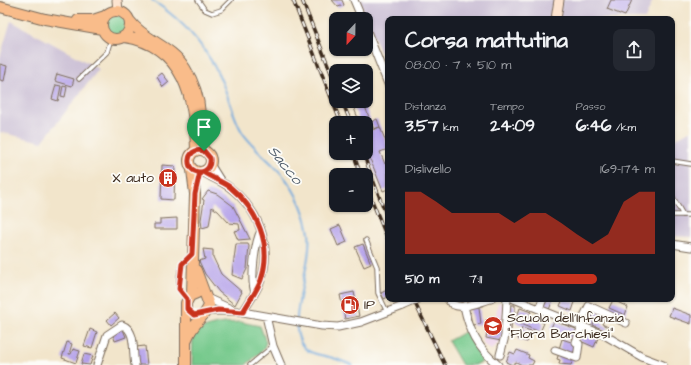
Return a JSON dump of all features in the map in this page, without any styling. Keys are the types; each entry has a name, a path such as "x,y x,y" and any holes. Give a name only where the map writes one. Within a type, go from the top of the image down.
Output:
{"main road":[{"path":"0,7 53,21 102,29 111,39 116,40 125,37 142,41 155,48 168,58 182,75 192,104 200,151 210,158 210,164 198,171"},
{"path":"18,12 82,20 105,16 113,11 118,11 125,14 139,30 173,53 187,71 199,101 201,136 200,151"},
{"path":"102,29 105,16"},
{"path":"125,37 130,30 130,20"},
{"path":"186,365 195,194 198,171 188,159 200,151"},
{"path":"187,339 193,325 205,313 209,306 198,278 192,252"},
{"path":"189,301 200,293 206,297"},
{"path":"189,301 194,315 205,313"}],"street":[{"path":"117,0 118,11"},
{"path":"354,0 359,12"},
{"path":"556,16 559,0"},
{"path":"373,46 385,76"},
{"path":"205,313 240,311 255,292 261,278 266,256 261,231 246,203 222,182 210,164"},
{"path":"198,171 222,182"},
{"path":"675,244 691,247"},
{"path":"206,297 240,311 316,325 346,326 387,313 412,302"},
{"path":"451,302 454,306 464,306 479,302"},
{"path":"500,355 505,336 507,302"},
{"path":"523,302 606,336 642,357 663,365"},
{"path":"539,309 542,302"},
{"path":"464,306 469,327 474,339 487,355 498,365"},
{"path":"555,350 577,358 579,344 576,342 580,326 589,306 626,323"},
{"path":"266,316 273,346 281,365"},
{"path":"97,365 107,335 122,326 127,327 131,334 134,365"}],"lane":[{"path":"198,0 205,10 212,13 221,10 231,0"},
{"path":"79,79 106,52 111,39"},
{"path":"675,161 691,164"},
{"path":"675,202 682,215"},
{"path":"675,215 691,215"},
{"path":"366,240 377,267 378,293 387,313"},
{"path":"250,365 273,346"}],"shaded area":[{"path":"359,0 653,0 646,16 385,16 385,64 373,34 373,12 364,12"},
{"path":"11,21 99,69 42,142 0,132 0,57"},
{"path":"691,130 691,237 675,236 675,139"},
{"name":"Scuola dell'Infanzia \"Flora Barchiesi\"","path":"498,302 504,305 501,341 491,350 484,345 482,340 484,324 495,322"}],"green space":[{"path":"116,15 123,18 126,25 123,32 116,35 109,32 106,25 109,18"},
{"path":"241,322 260,326 266,342 263,350 246,365 192,365 193,335 210,326 222,323"},
{"path":"466,331 483,361 475,365 462,365 448,341"}],"building":[{"path":"332,0 342,0 344,5 338,7"},
{"path":"611,0 632,0 625,16 607,9"},
{"path":"0,64 7,66 4,81 0,80"},
{"path":"162,73 169,82 163,87 157,77"},
{"path":"57,74 74,79 72,86 55,81"},
{"path":"56,85 61,86 58,101 52,99"},
{"path":"63,86 67,87 65,97 61,96"},
{"path":"354,108 366,108 369,116 357,116"},
{"path":"377,119 380,127 374,129 373,121"},
{"path":"380,127 385,140 385,150 380,152 385,164 385,190 383,191 370,160 373,160 373,130"},
{"name":"X auto","path":"162,165 175,166 174,200 161,199"},
{"path":"208,191 217,194 233,206 250,239 238,240 234,231 240,230 239,224 229,223 212,207 209,226 202,228 201,220 204,200 202,199"},
{"path":"177,218 177,229 154,229 154,224 160,224 160,219"},
{"path":"340,225 347,242 338,246 331,229"},
{"path":"236,244 248,244 249,246 247,269 242,279 232,275"},
{"path":"363,244 371,264 364,267 355,247"},
{"path":"203,249 213,250 213,257 221,274 242,292 235,305 219,292 205,274 199,261 205,259"},
{"path":"385,291 385,298 384,299 381,293"},
{"name":"IP","path":"354,292 359,316 345,319 340,295"},
{"path":"543,302 552,302 549,310 541,307"},
{"path":"562,302 575,302 572,311 560,306"},
{"path":"612,302 617,302 628,307 625,315 609,308"},
{"path":"507,305 515,305 515,318 512,318 511,330 506,329"},
{"path":"479,307 481,324 473,325 470,308"},
{"path":"520,308 531,312 529,317 544,323 540,332 515,322"},
{"path":"672,308 691,315 691,324 669,316"},
{"path":"595,311 606,316 602,324 608,327 606,331 593,325 594,321 591,320"},
{"path":"115,313 119,318 111,325 107,320"},
{"path":"554,321 579,330 576,340 550,330"},
{"path":"492,326 503,327 501,341 486,338 487,331 492,332"},
{"path":"122,327 126,337 115,341 112,331"},
{"path":"522,328 531,331 527,342 518,339"},
{"path":"90,329 97,332 92,348 84,346"},
{"path":"581,332 598,338 594,347 578,340"},
{"path":"562,339 577,344 573,354 559,349"},
{"path":"67,342 72,344 69,354 71,354 73,349 80,351 76,363 62,358"},
{"path":"145,346 147,365 138,365 136,347"},
{"path":"517,350 529,355 528,358 534,361 532,365 522,365 516,362 512,365 506,362 510,352 515,354"},
{"path":"559,353 573,358 571,365 559,364 560,360 557,359"},
{"path":"84,354 93,356 90,365 81,364"}],"waterway":[{"name":"Sacco","path":"152,0 175,17 204,49 224,87 242,132 253,146 287,181 293,189 305,215 309,233 309,246 308,260 297,318 297,330 300,341 306,349 318,355 333,358 352,365"}],"railway":[{"path":"293,0 338,116"},
{"path":"302,0 329,68"},
{"path":"345,108 348,116"},
{"path":"356,160 358,168"},
{"path":"366,160 385,212"},
{"path":"373,203 385,233"},
{"path":"414,302 445,365"}],"place":[{"name":"X auto","path":"168,178"},
{"name":"IP","path":"350,305"},
{"name":"Scuola dell'Infanzia \"Flora Barchiesi\"","path":"493,326"}],"route":[{"path":"204,151 196,150 190,155 188,163 192,170 203,172 222,182 242,198 253,214 265,242 266,256 261,278 258,287 243,312 218,310 206,311 203,314 194,315 187,309 187,299 179,291 178,286 180,268 184,261 192,254 195,194 200,172 203,172 209,168 211,161 209,155 204,151"}]}
